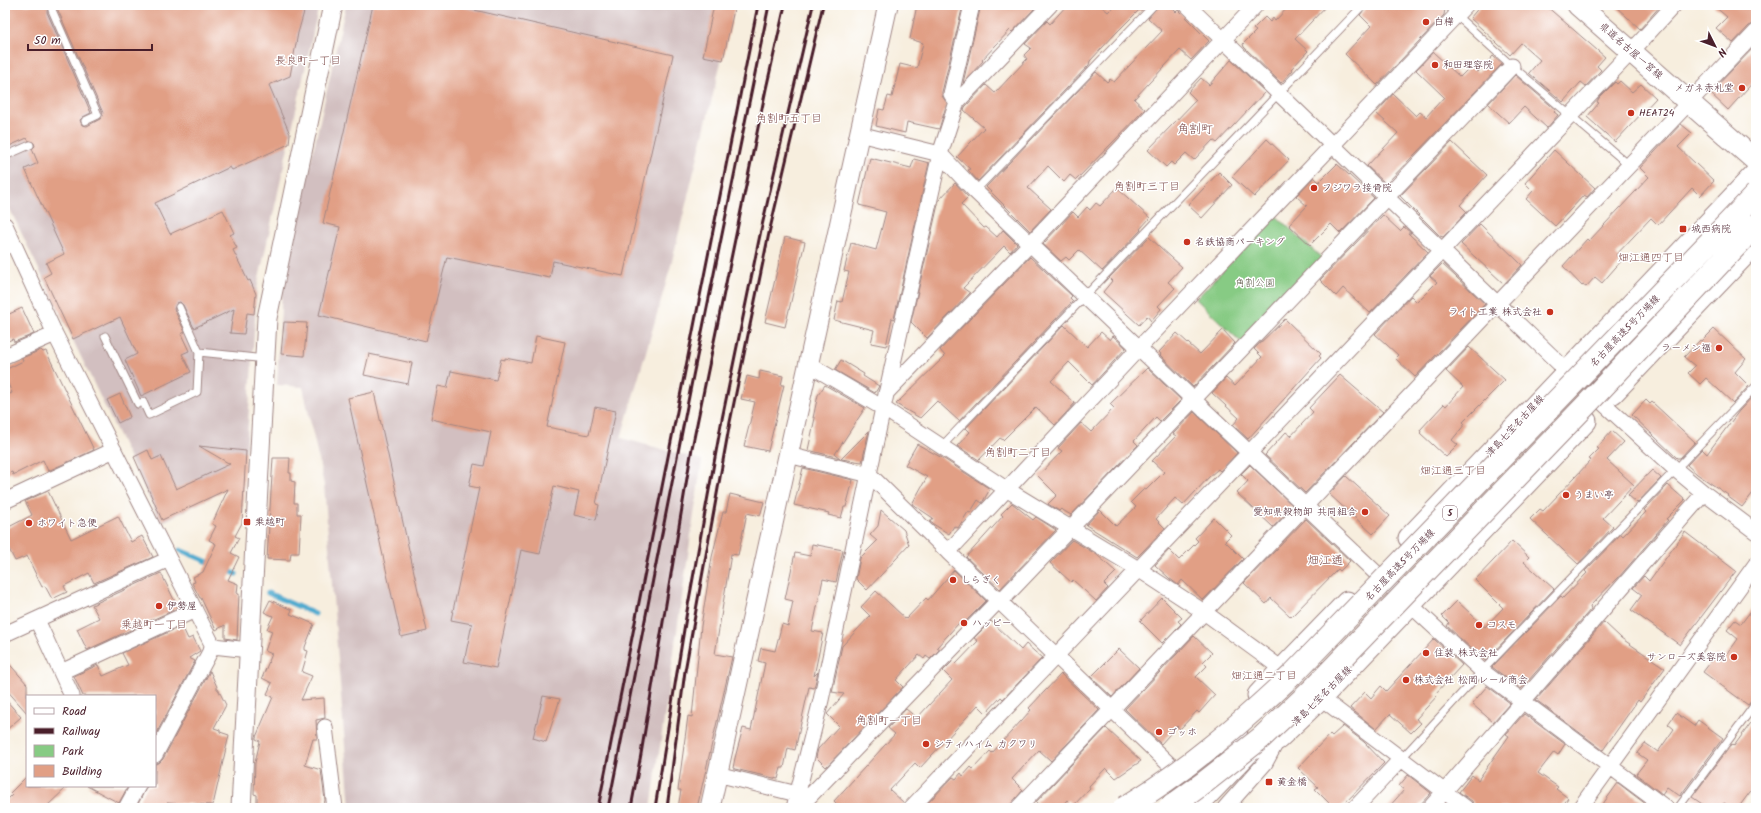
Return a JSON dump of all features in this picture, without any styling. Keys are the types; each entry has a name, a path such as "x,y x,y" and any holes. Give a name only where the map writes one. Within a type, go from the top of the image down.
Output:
{"highway":[{"name":"名古屋高速5号万場線","path":"1124,808 1191,763 1241,723 1292,676 1756,194"},
{"name":"5","path":"1169,808 1206,782 1261,738 1312,690 1756,225"}],"main road":[{"name":"県道名古屋一宮線","path":"1578,5 1756,161"},
{"name":"津島七宝名古屋線","path":"1169,808 1235,738 1241,715 1282,668 1376,573 1756,173"},
{"name":"津島七宝名古屋線","path":"1195,808 1251,750 1278,739 1321,698 1411,606 1756,243"}],"street":[{"path":"241,808 267,318 333,5"},
{"path":"710,808 888,5"},
{"path":"957,102 951,94 972,5"},
{"path":"802,803 821,700 870,475 886,393 940,154 957,102 1050,5"},
{"path":"1187,5 1567,371"},
{"path":"886,393 1031,243 1256,5"},
{"path":"911,808 1442,251 1674,5"},
{"path":"948,552 1139,348 1333,145 1457,8"},
{"path":"1018,808 1113,710 1204,612 1756,32"},
{"path":"802,803 1194,400 1512,66"},
{"path":"859,134 940,154 975,191 1139,348 1411,606 1482,671 1666,808"},
{"path":"5,225 55,334 213,646"},
{"path":"5,356 55,334"},
{"path":"808,364 883,408 1006,489 1138,569 1204,612 1282,668"},
{"path":"1603,403 1675,469 1756,532"},
{"path":"5,501 114,450"},
{"path":"788,455 870,475 999,602 1176,771"},
{"path":"1430,808 1704,493"},
{"path":"5,634 169,558"},
{"path":"1580,808 1756,564"},
{"path":"61,672 195,610"},
{"path":"37,620 72,695"},
{"path":"213,646 250,650"},
{"path":"156,753 213,646"},
{"path":"1321,698 1466,808"},
{"path":"1141,808 1222,725 1241,715"},
{"path":"326,727 335,808"},
{"path":"1225,808 1265,763 1278,739"},
{"path":"1355,808 1401,759"},
{"path":"1114,808 1176,771"},
{"path":"717,774 802,803"},
{"path":"126,808 137,787"}],"lane":[{"path":"975,191 1154,5"},
{"path":"942,446 1363,5"},
{"path":"1457,8 1512,66 1629,166"},
{"path":"52,10 98,115 85,121"},
{"path":"5,156 30,145"},
{"path":"105,336 138,404 143,402 149,415 197,392 199,352 179,307"},
{"path":"199,352 265,359"},
{"path":"1401,759 1482,671 1756,386"},
{"path":"1678,808 1756,703"}],"shaded area":[{"path":"5,5 319,5 257,288 245,469 235,468 220,493 161,523 5,199"},
{"path":"346,5 735,5 670,269 621,438 702,460 651,808 350,808 324,485 303,387 277,385 282,290"}],"green space":[{"name":"角割公園","path":"1275,215 1323,259 1243,344 1196,299"}],"building":[{"path":"5,5 50,5 306,5 298,33 290,76 269,85 290,134 289,144 232,170 230,167 155,203 170,234 223,210 234,233 230,235 237,248 233,250 256,294 254,314 247,313 244,334 230,333 234,309 194,328 183,305 180,302 177,303 174,309 185,332 181,334 189,351 182,354 191,372 141,396 125,360 137,354 120,317 73,339 44,277 51,273 46,263 64,254 25,169 38,163 32,149 35,146 34,143 27,138 5,148","holes":["50,5 55,6 103,113 100,119 87,126 82,125 80,120 91,113 47,12"]},
{"path":"373,5 452,5 673,55 623,276 553,261 550,278 447,257 426,341 319,315 340,227 323,223"},
{"path":"714,5 735,5 723,60 703,56"},
{"path":"917,5 963,5 942,92 942,96 947,103 939,129 907,122 905,133 876,126 879,109 884,110 888,96 892,97 900,64 917,68 923,43 910,39"},
{"path":"981,5 1029,5 1034,9 1012,32 1010,30 963,83"},
{"path":"1067,5 1100,5 1108,12 1115,5 1147,5 1141,11 1139,10 1115,34 1090,61 1089,65 978,181 968,170 970,169 957,157 984,128 964,110 965,107 986,85 995,93 1027,59 1024,55 1031,48 1025,44 1047,21 1050,24"},
{"path":"1159,5 1169,5 1176,12 1178,10 1209,41 1191,60 1180,50 1134,99 1145,109 1076,180 1070,175 1064,182 1048,166 1028,188 1051,209 1030,231 986,187 1096,72 1107,82 1110,79 1114,82 1162,31 1148,18"},
{"path":"1290,5 1327,5 1295,39 1308,51 1291,69 1293,70 1281,83 1244,47 1243,44 1256,31 1253,29 1265,17 1270,22 1273,18 1275,21"},
{"path":"1368,5 1440,5 1445,9 1444,15 1377,85 1345,54 1371,26 1360,15"},
{"path":"1481,5 1545,5 1605,57 1597,66 1601,70 1586,86 1581,82 1563,102 1529,73 1540,60 1521,43 1510,55 1470,18"},
{"path":"1614,5 1661,5 1640,29"},
{"path":"1713,5 1756,5 1756,23 1749,26 1733,43 1716,28 1727,17"},
{"path":"1756,45 1756,79 1728,110 1710,93"},
{"path":"1433,52 1460,77 1471,66 1478,72 1493,56 1502,64 1386,184 1367,166 1398,133 1376,113 1393,94 1416,116 1420,112 1426,117 1444,97 1416,70"},
{"path":"1231,60 1265,92 1217,143 1213,140 1194,160 1186,153 1174,165 1171,162 1166,167 1148,150 1196,100 1188,92 1201,78 1209,85"},
{"path":"1515,75 1556,110 1554,112 1558,115 1547,128 1524,107 1509,123 1488,104"},
{"path":"1620,81 1632,92 1641,84 1656,98 1615,142 1587,117 1599,103 1597,102 1599,98 1615,82 1617,84"},
{"path":"1681,124 1692,133 1678,147 1714,181 1700,196 1692,188 1658,225 1651,218 1616,255 1622,260 1602,283 1595,277 1586,287 1583,285 1582,286 1563,266 1587,239 1589,241 1649,177 1640,168"},
{"path":"1267,139 1289,160 1254,197 1232,177"},
{"path":"1452,142 1487,175 1460,205 1467,212 1443,237 1440,236 1400,196"},
{"path":"1554,150 1595,188 1587,197 1584,195 1555,226 1526,199 1533,191 1525,183"},
{"path":"870,158 911,168 914,159 929,163 894,319 892,318 886,346 871,343 874,330 834,320 838,301 842,302 849,272 844,271 851,243 876,250 886,212 859,205"},
{"path":"1337,164 1374,198 1340,233 1331,224 1310,245 1289,225 1307,206 1296,196 1314,177 1319,182"},
{"path":"1219,172 1232,185 1202,218 1188,205"},
{"path":"955,183 968,197 961,204 984,228 986,227 997,237 1003,230 1017,244 1010,252 1004,246 963,288 970,293 927,338 911,322 939,200"},
{"path":"1117,188 1150,218 1140,229 1141,230 1102,271 1079,250 1069,260 1066,257 1061,261 1043,244 1073,212 1078,217 1087,207 1090,210 1096,203 1100,206"},
{"path":"1383,215 1400,231 1404,227 1411,233 1408,233 1428,252 1370,313 1343,288 1336,296 1320,280"},
{"path":"1480,224 1522,265 1504,284 1461,244"},
{"path":"785,237 805,242 785,327 765,322"},
{"path":"1149,237 1182,267 1168,282 1175,288 1158,306 1161,309 1151,321 1147,316 1139,325 1103,292 1112,281 1109,278"},
{"path":"1030,257 1072,296 1070,298 1073,301 959,421 937,401 920,418 896,404 945,356 940,350"},
{"path":"1442,264 1485,304 1415,377 1395,358 1398,355 1375,334 1411,296 1417,302 1437,282 1430,276"},
{"path":"22,308 34,334 14,342 13,339 5,342 5,316"},
{"path":"1285,319 1321,354 1319,356 1321,358 1248,439 1233,425 1239,418 1212,393 1226,378 1235,386 1262,357 1254,349"},
{"path":"284,322 307,323 304,356 281,354"},
{"path":"1064,325 1087,347 1101,332 1110,340 1113,336 1126,348 1092,385 1069,362 1051,381 1075,403 1055,425 1036,407 1003,440 1000,438 979,460 957,446 970,432 966,428"},
{"path":"1714,329 1746,359 1735,372 1749,386 1733,403 1706,378 1700,384 1688,373 1695,366 1684,357 1700,340 1702,341"},
{"path":"1223,330 1235,343 1193,387 1160,355 1161,354 1159,352 1177,333 1200,354"},
{"path":"536,336 565,342 547,427 589,435 595,407 616,411 596,504 599,505 596,520 574,515 579,492 554,486 540,554 521,550 496,668 464,662 472,624 451,620 479,488 469,486 474,464 484,466 491,432 431,419 438,386 447,388 451,371 496,380 501,359 505,360 505,358 531,363"},
{"path":"1469,347 1505,380 1463,422 1465,424 1452,440 1458,445 1446,457 1420,433 1420,430 1444,404 1446,406 1463,387 1446,371"},
{"path":"41,350 43,352 46,351 94,450 48,471 43,460 13,475 12,472 5,475 5,396 12,393 5,377 5,370 23,361 22,358"},
{"path":"369,354 412,363 408,384 364,375"},
{"path":"841,360 864,374 863,376 879,386 875,393 835,370"},
{"path":"1147,368 1181,400 1160,421 1156,417 1134,441 1138,445 1071,515 1061,509 1059,511 1048,504 1057,495 1038,476 1062,451 1058,448 1081,423 1091,432 1114,408 1110,404"},
{"path":"760,371 783,376 781,385 784,385 768,451 744,446 755,402 741,399 747,376 759,379"},
{"path":"1340,375 1383,412 1305,493 1265,455 1286,432 1291,436 1313,412 1309,408"},
{"path":"825,385 865,408 835,454 840,458 808,450 818,395"},
{"path":"374,392 427,631 401,637 348,398"},
{"path":"1756,393 1756,489 1742,507 1687,465 1702,449 1707,454 1739,411"},
{"path":"120,394 130,417 118,423 107,400"},
{"path":"1646,400 1650,404 1652,402 1695,442 1680,458 1677,458 1632,415"},
{"path":"1194,412 1237,453 1220,471 1218,469 1209,477 1183,505 1175,498 1156,519 1165,528 1137,557 1086,525 1100,510 1116,526 1136,507 1131,502 1144,489 1146,490 1164,472 1152,461 1176,436 1173,434"},
{"path":"869,431 862,462 841,459"},
{"path":"1612,431 1624,442 1607,460 1634,485 1603,518 1613,527 1578,564 1530,519 1540,509 1543,511 1591,460 1589,459 1599,449 1597,448"},
{"path":"917,444 944,459 990,489 982,503 978,500 958,528 954,526 949,534 930,522 933,518 912,504 927,477 905,465"},
{"path":"199,446 246,451 242,523 235,536 239,538 231,553 239,557 228,580 238,584 237,640 225,638 225,625 216,630 192,583 195,582 193,577 203,572 216,544 209,540 216,526 212,524 228,489 162,520 134,457 148,450 152,460 161,456 176,489 230,464"},
{"path":"273,458 290,458 289,473 291,473 291,481 295,482 294,503 297,503 297,514 301,514 299,553 291,553 290,560 267,559"},
{"path":"1250,465 1293,506 1273,527 1237,493 1248,481 1241,474"},
{"path":"803,468 853,480 846,507 844,507 841,518 828,515 829,513 794,505"},
{"path":"1652,470 1661,478 1637,503 1628,495"},
{"path":"1346,476 1390,516 1373,534 1329,494"},
{"path":"1668,485 1685,500 1666,519 1668,520 1619,577 1590,606 1591,609 1521,689 1492,667 1561,596 1563,598 1587,573 1585,571 1621,534 1623,536 1646,512 1644,510"},
{"path":"48,491 71,539 118,516 131,542 142,536 153,557 94,583 89,573 64,586 67,592 52,599 45,586 42,587 27,556 15,561 5,541 5,529 32,515 25,501"},
{"path":"730,494 764,502 760,516 747,513 738,555 731,554 715,654 732,657 697,808 678,808 681,790 678,790 688,716 692,717 701,626 712,557 723,512 726,512"},
{"path":"1012,503 1033,520 1036,517 1056,530 1000,589 966,557 1003,516 1001,514"},
{"path":"881,510 904,530 909,545 867,590 856,579 860,558 877,541 870,535 878,526"},
{"path":"1214,518 1231,535 1225,541 1243,559 1203,600 1182,580 1178,585 1155,565 1169,550 1179,560 1198,541 1195,538"},
{"path":"1306,519 1350,561 1340,571 1338,569 1291,617 1271,598 1266,604 1244,583"},
{"path":"1685,532 1736,571 1680,645 1631,610 1642,595 1633,588 1644,576 1649,581"},
{"path":"1072,540 1096,554 1116,572 1104,584 1108,588 1096,601 1073,580 1071,582 1050,563"},
{"path":"1512,541 1529,557 1524,562 1554,589 1485,661 1447,626 1449,623 1442,616 1457,601 1485,627 1503,608 1475,580"},
{"path":"812,544 843,550 836,582 823,579 812,631 823,633 814,676 818,672 814,688 809,687 795,750 788,748 784,768 781,768 778,779 735,769 733,768 743,728 751,730 765,663 758,661 761,648 775,651 782,624 788,626 793,601 785,599 795,553 810,556"},
{"path":"954,570 986,601 961,626 959,623 937,647 940,649 930,659 926,656 924,659 919,655 896,680 903,687 826,767 816,757 818,749 839,726 827,714 844,694 832,692 842,646 870,616 861,607 876,591 906,619 926,598 928,600"},
{"path":"161,573 178,608 87,650 77,629 99,618 92,605"},
{"path":"1162,598 1182,618 1178,621 1181,624 1162,643 1140,621"},
{"path":"270,600 292,610 290,614 314,624 305,647 305,650 308,651 302,672 312,676 301,700 324,698 325,718 316,720 317,739 313,739 305,765 321,770 325,800 323,808 257,808 257,795 254,794 255,763 260,741 256,739 256,737 273,697 267,694 272,683 262,678 272,654 265,651 272,631 267,629 273,616 264,612"},
{"path":"1756,604 1756,698 1748,705 1703,672 1716,655 1723,660 1738,639 1727,630 1735,620 1741,624"},
{"path":"991,621 1021,650 1026,644 1042,658 1003,699 1001,697 986,713 978,705 920,768 915,763 890,790 904,803 902,808 841,808 834,801 895,734 888,728 906,709 917,718 952,680 943,671 953,661 956,664 978,641 974,638"},
{"path":"1604,622 1621,638 1665,668 1640,702 1638,700 1603,750 1536,700"},
{"path":"182,626 188,639 193,637 200,651 189,658 195,661 156,734 156,695 83,695 74,676 98,665 103,676 128,665 122,653"},
{"path":"1194,636 1212,653 1203,662 1207,666 1196,677 1215,695 1199,713 1197,711 1180,729 1177,726 1161,744 1125,709"},
{"path":"1434,639 1462,665 1435,694 1437,696 1416,719 1421,723 1411,733 1390,714 1376,729 1350,708 1365,692 1371,698 1381,686 1386,691"},
{"path":"1119,649 1139,668 1112,697 1091,677"},
{"path":"5,659 27,684 26,712 5,688"},
{"path":"210,671 217,689 226,705 214,728 229,735 213,805 167,803 177,808 136,808 146,787 156,787 156,764 163,759"},
{"path":"1061,674 1099,710 1051,761 1039,750 1012,779 1023,790 1008,808 923,808 953,777 956,779 961,773 963,776 971,767 973,769 990,751 992,753 1031,710 1029,708"},
{"path":"1487,686 1510,703 1493,722 1472,704"},
{"path":"543,696 560,699 546,742 533,738"},
{"path":"5,699 21,717 5,731"},
{"path":"1676,713 1694,726 1698,720 1723,738 1680,796 1667,787 1662,794 1636,774 1647,760 1637,753 1645,743 1658,752 1674,729 1668,724"},
{"path":"1524,714 1565,744 1558,755 1554,752 1538,773 1558,787 1556,789 1568,798 1561,808 1475,808 1472,801 1459,792 1472,775 1478,780 1509,736 1506,734"},
{"path":"1756,716 1756,784 1738,808 1732,808 1724,803 1720,808 1708,808 1692,797 1732,744 1734,746"},
{"path":"1343,726 1364,742 1384,763 1340,808 1334,808 1315,789 1318,787 1298,768 1330,734 1332,736"},
{"path":"1106,728 1141,761 1116,778 1106,768 1073,806 1067,800 1060,808 1042,808 1036,802"},
{"path":"1408,775 1431,793 1417,808 1388,808 1404,790 1399,786"},
{"path":"26,777 26,787 67,787 45,808 5,808 5,802 12,795 10,793"},
{"path":"1618,783 1651,808 1600,808"},
{"path":"89,787 127,787 119,803"}],"waterway":[{"path":"180,550 213,564"},
{"path":"226,570 236,574"},
{"path":"268,593 315,614"}],"railway":[{"path":"598,808 758,5"},
{"path":"608,808 693,376 769,5"},
{"path":"631,808 692,448 766,89 785,5"},
{"path":"655,808 687,611 722,419 761,230 813,5"},
{"path":"667,808 685,671 730,422 769,233 823,5"}],"place":[{"name":"白樺","path":"1426,22"},
{"name":"和田理容院","path":"1435,65"},
{"name":"メガネ赤札堂","path":"1742,88"},
{"name":"HEAT24","path":"1631,113"},
{"name":"フジワラ接骨院","path":"1314,188"},
{"name":"城西病院","path":"1683,229"},
{"name":"名鉄協商パーキング","path":"1187,242"},
{"name":"ライト工業 株式会社","path":"1550,312"},
{"name":"ラーメン福","path":"1719,348"},
{"name":"うまい亭","path":"1566,495"},
{"name":"愛知県穀物卸 共同組合","path":"1365,512"},
{"name":"乗越町","path":"247,522"},
{"name":"ホワイト急便","path":"29,523"},
{"name":"しらぎく","path":"953,580"},
{"name":"伊勢屋","path":"159,606"},
{"name":"ハッピー","path":"964,623"},
{"name":"コスモ","path":"1479,625"},
{"name":"住装 株式会社","path":"1426,653"},
{"name":"サンローズ美容院","path":"1734,657"},
{"name":"株式会社 松岡レール商会","path":"1406,680"},
{"name":"ゴッホ","path":"1159,732"},
{"name":"シティハイム カクワリ","path":"926,744"},
{"name":"黄金橋","path":"1269,782"}],"district":[{"name":"長良町一丁目","path":"308,61"},
{"name":"角割町五丁目","path":"789,119"},
{"name":"角割町","path":"1195,129"},
{"name":"角割町三丁目","path":"1147,187"},
{"name":"畑江通四丁目","path":"1651,258"},
{"name":"角割町二丁目","path":"1018,453"},
{"name":"畑江通三丁目","path":"1453,471"},
{"name":"畑江通","path":"1325,560"},
{"name":"乗越町一丁目","path":"154,625"},
{"name":"畑江通二丁目","path":"1264,676"},
{"name":"角割町一丁目","path":"889,721"}]}
